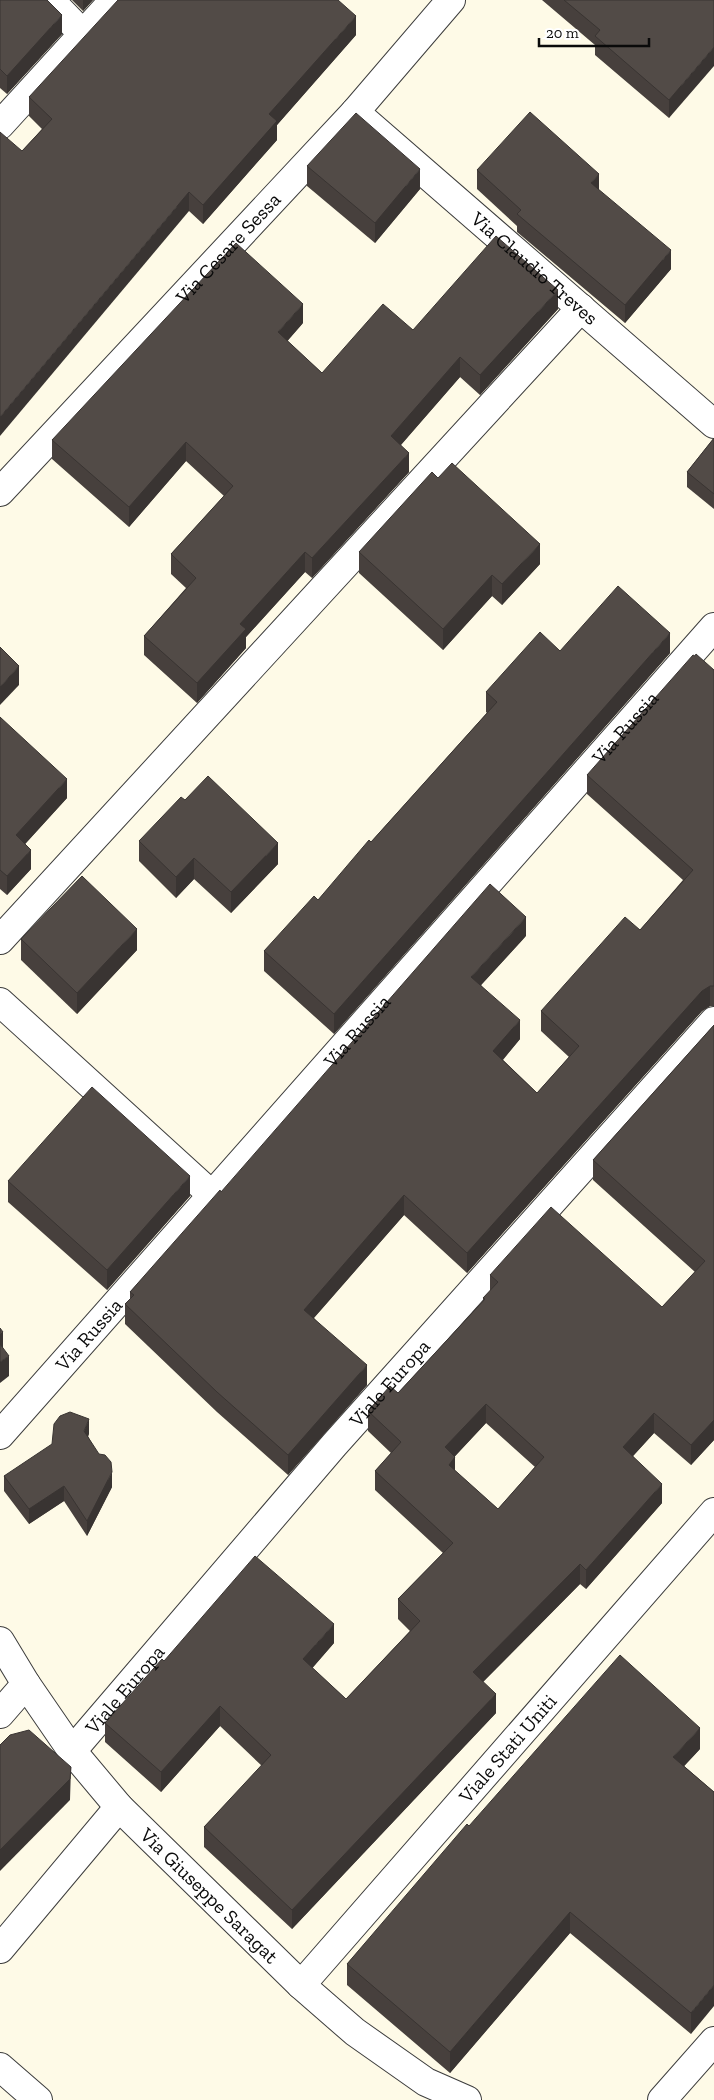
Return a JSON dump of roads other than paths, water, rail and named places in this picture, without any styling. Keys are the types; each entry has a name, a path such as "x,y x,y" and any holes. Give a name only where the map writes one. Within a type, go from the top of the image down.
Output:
{"street":[{"path":"50,0 83,34"},
{"path":"0,125 114,0"},
{"name":"Via Cesare Sessa","path":"0,492 355,112 450,0"},
{"name":"Via Claudio Treves","path":"355,112 714,424"},
{"path":"0,940 581,308"},
{"name":"Via Russia","path":"0,1435 714,627"},
{"path":"0,1002 212,1195"},
{"name":"Viale Europa","path":"72,1751 334,1444 714,1021"},
{"name":"Viale Stati Uniti","path":"301,1985 714,1512"},
{"name":"Via Giuseppe Saragat","path":"0,1641 26,1684 72,1751 119,1807 301,1985 355,2032 426,2082 467,2100"},
{"path":"0,1714 26,1684"},
{"path":"0,1949 119,1807"},
{"path":"662,2100 714,2041"},
{"path":"0,2067 38,2100"}]}
